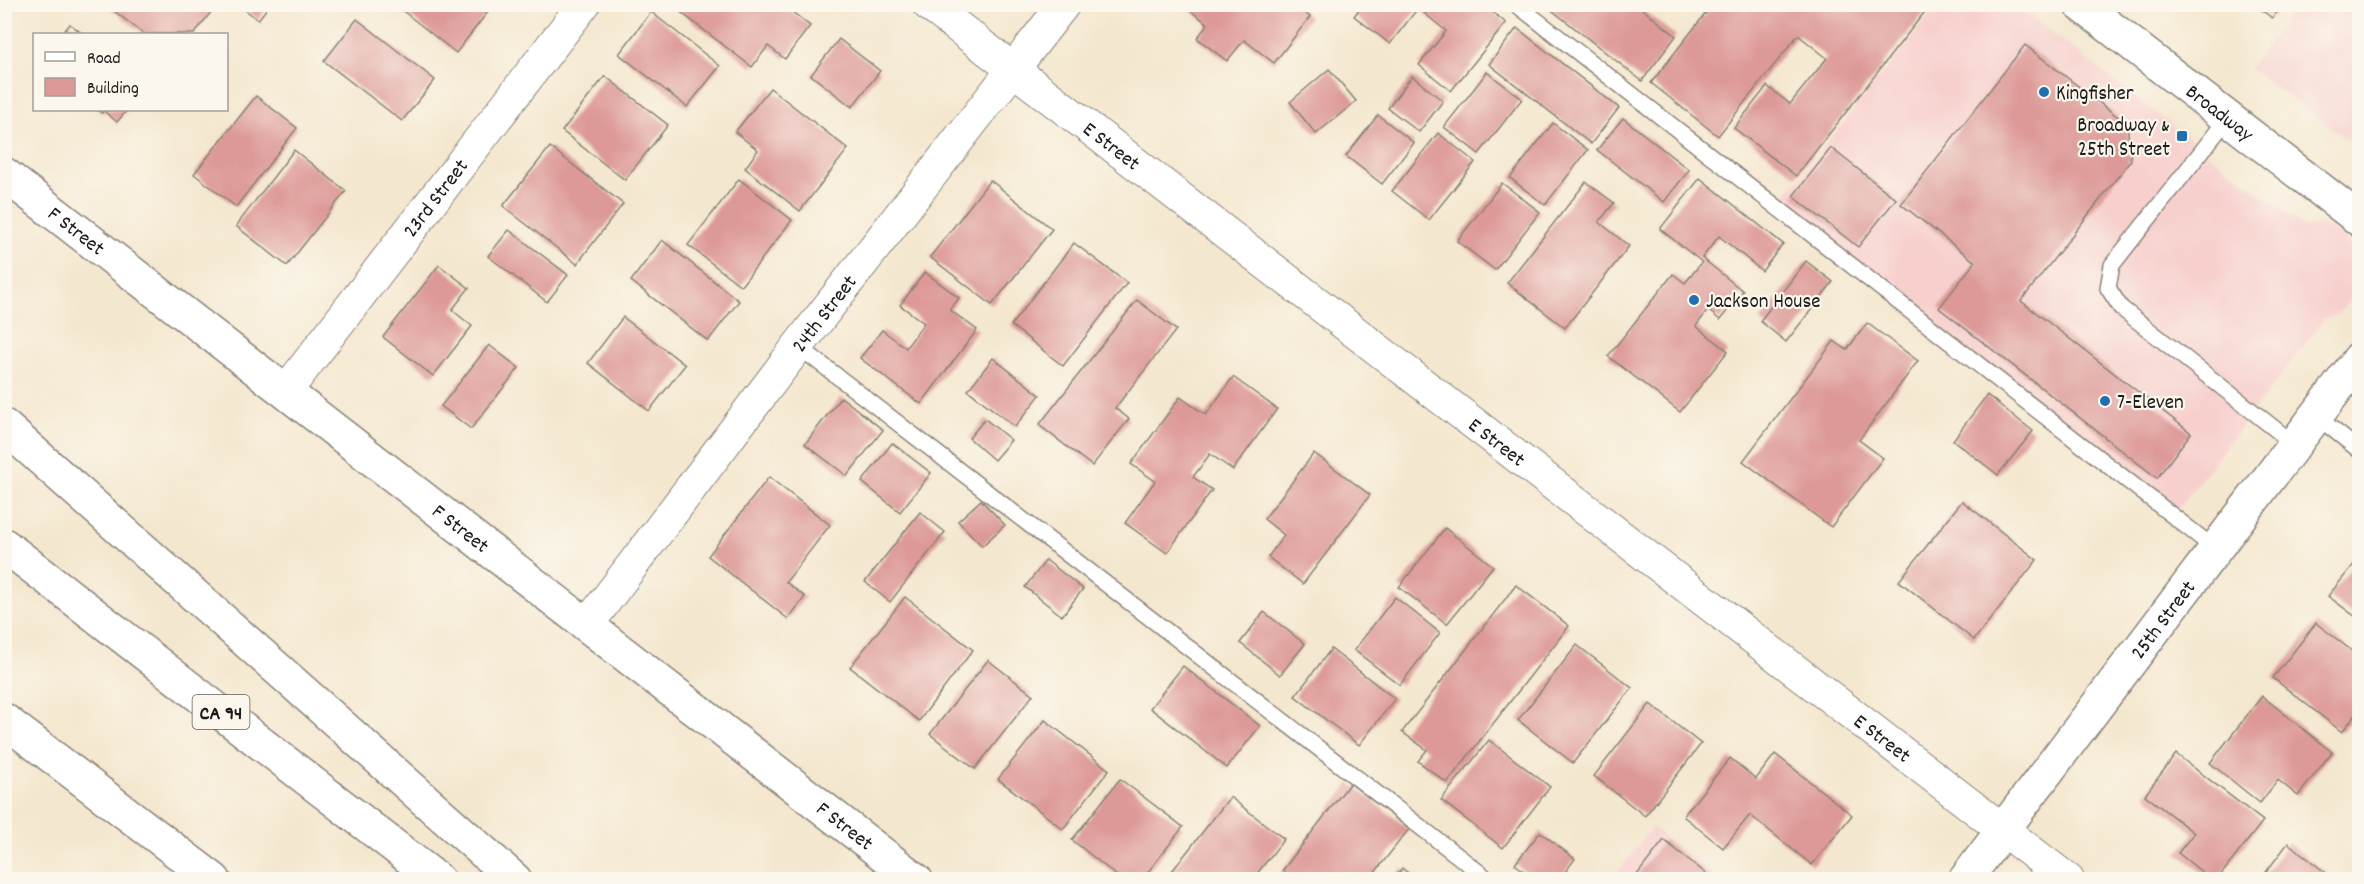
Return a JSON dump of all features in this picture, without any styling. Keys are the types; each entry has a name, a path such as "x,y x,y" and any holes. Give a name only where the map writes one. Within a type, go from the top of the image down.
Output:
{"main road":[{"name":"Broadway","path":"2080,4 2360,220"},
{"name":"F Street","path":"4,174 916,879"},
{"name":"25th Street","path":"1965,879 2360,357"},
{"path":"4,426 515,879"},
{"name":"CA 94","path":"4,545 438,879"},
{"path":"4,720 214,879"}],"street":[{"name":"23rd Street","path":"286,391 584,4"},
{"name":"E Street","path":"928,4 2068,879"},
{"name":"24th Street","path":"588,624 798,346 1064,4"}],"lane":[{"path":"1516,4 2214,548"},
{"path":"2228,118 2112,265 2108,288 2121,308 2293,443"},
{"path":"798,346 1489,879"},
{"path":"2315,415 2360,451"}],"shaded area":[{"path":"1938,5 2016,5 2304,227 2323,225 2342,236 2353,249 2359,270 2350,301 2336,316 2325,318 2175,512 1779,203"},
{"path":"2298,5 2359,5 2359,148 2249,68"},
{"path":"1652,827 1719,879 1612,880"}],"building":[{"path":"105,4 211,4 215,7 195,33 143,33"},
{"path":"238,4 270,4 258,20"},
{"path":"409,4 494,4 456,53 403,11"},
{"path":"670,4 782,4 810,26 785,59 768,46 752,67"},
{"path":"1190,4 1293,4 1310,17 1274,63 1244,40 1227,61 1197,38 1208,24 1187,8"},
{"path":"1363,4 1483,4 1506,23 1451,91 1419,65 1446,31 1418,8 1390,44 1354,16"},
{"path":"1544,4 1636,4 1676,36 1642,81"},
{"path":"1713,4 1931,4 1796,176 1734,128 1767,86 1790,104 1827,58 1798,35 1718,136 1651,83"},
{"path":"2254,4 2283,4 2272,18"},
{"path":"651,12 720,66 687,107 619,54"},
{"path":"357,19 435,80 402,121 324,61"},
{"path":"70,24 82,33 63,33"},
{"path":"1517,28 1619,108 1591,144 1489,64"},
{"path":"839,39 880,71 852,107 811,75"},
{"path":"2025,45 2127,124 2131,160 2021,301 2191,433 2157,478 1939,308 1975,262 1901,204"},
{"path":"1329,69 1356,101 1316,134 1290,102"},
{"path":"1487,72 1522,99 1479,154 1444,127"},
{"path":"605,76 668,125 625,180 562,131"},
{"path":"1412,76 1443,101 1419,132 1388,108"},
{"path":"770,88 848,149 800,211 745,168 758,150 735,132"},
{"path":"256,96 297,128 236,207 194,174"},
{"path":"104,111 126,111 117,122"},
{"path":"1378,115 1414,143 1382,184 1346,156"},
{"path":"1623,118 1689,170 1664,202 1597,150"},
{"path":"1553,123 1588,150 1545,205 1510,178"},
{"path":"1438,133 1475,162 1429,220 1392,191"},
{"path":"550,147 623,204 577,264 503,206"},
{"path":"1831,148 1896,199 1858,247 1793,196"},
{"path":"294,150 346,191 287,266 236,226"},
{"name":"Jackson House","path":"1700,178 1783,244 1762,271 1719,236 1702,258 1743,291 1720,320 1708,310 1696,326 1728,351 1680,412 1608,356 1673,274 1685,283 1702,262 1660,229"},
{"path":"739,179 792,220 741,286 688,245"},
{"path":"990,180 1052,229 992,305 930,257"},
{"path":"1586,182 1614,203 1599,222 1629,246 1565,328 1507,283"},
{"path":"1502,183 1540,212 1495,270 1457,241"},
{"path":"509,230 568,275 547,302 488,256"},
{"path":"662,240 739,301 708,341 631,281"},
{"path":"1074,243 1127,283 1063,366 1011,325"},
{"path":"1806,261 1833,282 1786,342 1760,321"},
{"path":"439,265 469,288 452,310 472,326 433,376 383,337"},
{"path":"925,272 959,298 950,310 977,330 921,404 860,358 882,330 906,348 924,323 900,305"},
{"path":"1137,300 1176,330 1115,408 1129,419 1092,466 1039,425"},
{"path":"623,317 685,365 649,411 588,363"},
{"path":"1867,323 1918,361 1859,440 1883,458 1831,527 1743,461 1834,341 1847,350"},
{"path":"489,345 519,368 471,429 441,406"},
{"path":"993,358 1040,395 1015,427 968,390"},
{"path":"1233,377 1277,409 1233,470 1210,454 1193,477 1212,490 1167,553 1125,523 1155,481 1131,464 1180,397 1206,415"},
{"path":"1987,395 2033,431 1998,475 1953,440"},
{"path":"841,397 883,430 847,476 805,444"},
{"path":"985,419 1011,440 994,460 969,438"},
{"path":"892,443 931,473 900,512 862,482"},
{"path":"1314,453 1370,495 1303,584 1268,557 1284,535 1264,519"},
{"path":"769,477 830,525 786,582 805,597 788,619 708,556"},
{"path":"981,500 1005,525 982,546 958,521"},
{"path":"1962,501 2037,560 1974,640 1899,581"},
{"path":"920,512 945,532 890,602 865,582"},
{"path":"1445,528 1493,566 1447,624 1399,587"},
{"path":"2360,557 2360,620 2328,596"},
{"path":"1046,560 1083,589 1062,616 1025,587"},
{"path":"1516,585 1569,626 1447,783 1418,761 1427,750 1402,732"},
{"path":"905,597 973,650 919,721 850,667"},
{"path":"1395,597 1440,633 1400,685 1354,650"},
{"path":"1264,612 1305,644 1280,675 1240,643"},
{"path":"2316,623 2360,657 2360,709 2342,732 2273,678"},
{"path":"1577,645 1632,688 1573,763 1518,720"},
{"path":"1331,649 1395,699 1359,745 1295,696"},
{"path":"988,660 1033,695 975,769 930,734"},
{"path":"1183,666 1260,726 1227,768 1150,708"},
{"path":"2262,696 2332,752 2298,796 2278,780 2260,803 2210,763"},
{"path":"1650,704 1701,744 1645,816 1594,776"},
{"path":"1045,720 1109,770 1063,829 998,779"},
{"path":"1489,740 1550,787 1503,848 1441,800"},
{"path":"1775,754 1852,815 1812,865 1750,815 1723,848 1683,816 1730,758 1756,779"},
{"path":"2176,754 2263,821 2217,880 2212,880 2178,853 2194,833 2145,795"},
{"path":"1120,779 1183,827 1142,880 1122,880 1072,840"},
{"path":"1350,783 1409,829 1369,880 1292,880 1282,871"},
{"path":"1230,797 1284,839 1252,880 1165,880"},
{"path":"1540,832 1575,859 1559,880 1535,880 1515,864"},
{"path":"1664,840 1714,880 1633,880"},
{"path":"2288,843 2335,880 2260,880"},
{"path":"1402,868 1417,880 1393,880"}],"place":[{"name":"Kingfisher","path":"2044,92"},
{"name":"Broadway & 25th Street","path":"2182,136"},
{"name":"Jackson House","path":"1694,300"},
{"name":"7-Eleven","path":"2105,401"}]}
